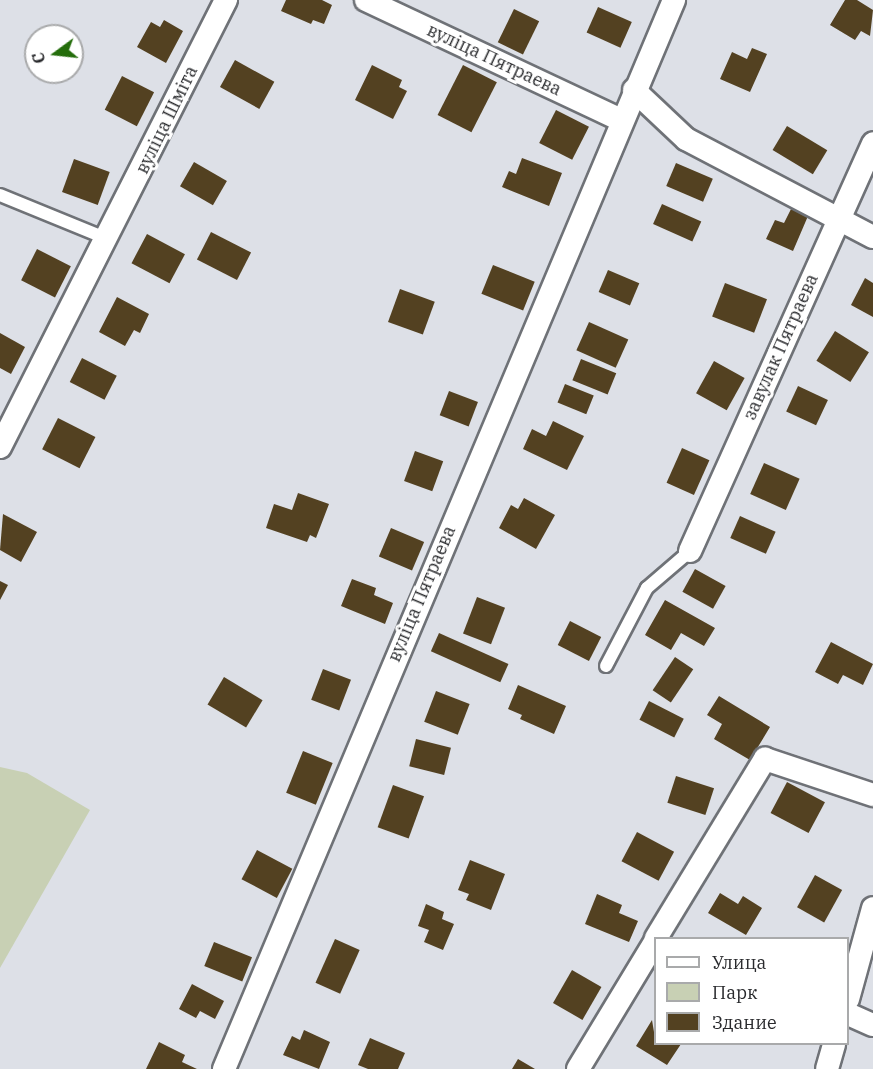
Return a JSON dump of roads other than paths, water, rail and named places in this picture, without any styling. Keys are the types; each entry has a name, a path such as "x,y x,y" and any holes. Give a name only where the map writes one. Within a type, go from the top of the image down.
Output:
{"street":[{"name":"вуліца Шміта","path":"0,447 108,239 226,0"},
{"name":"вуліца Пятраева","path":"366,0 621,120"},
{"name":"вуліца Пятраева","path":"224,1069 621,120 674,0"},
{"path":"634,90 686,139 873,237"},
{"name":"завулак Пятраева","path":"690,551 873,143"},
{"path":"657,937 765,759 873,795"},
{"path":"849,995 873,908"},
{"path":"578,1069 654,942"},
{"path":"849,1014 873,1024"},
{"path":"827,1069 834,1045"}],"lane":[{"path":"0,195 108,239"},
{"path":"606,666 647,588 690,551"}]}
